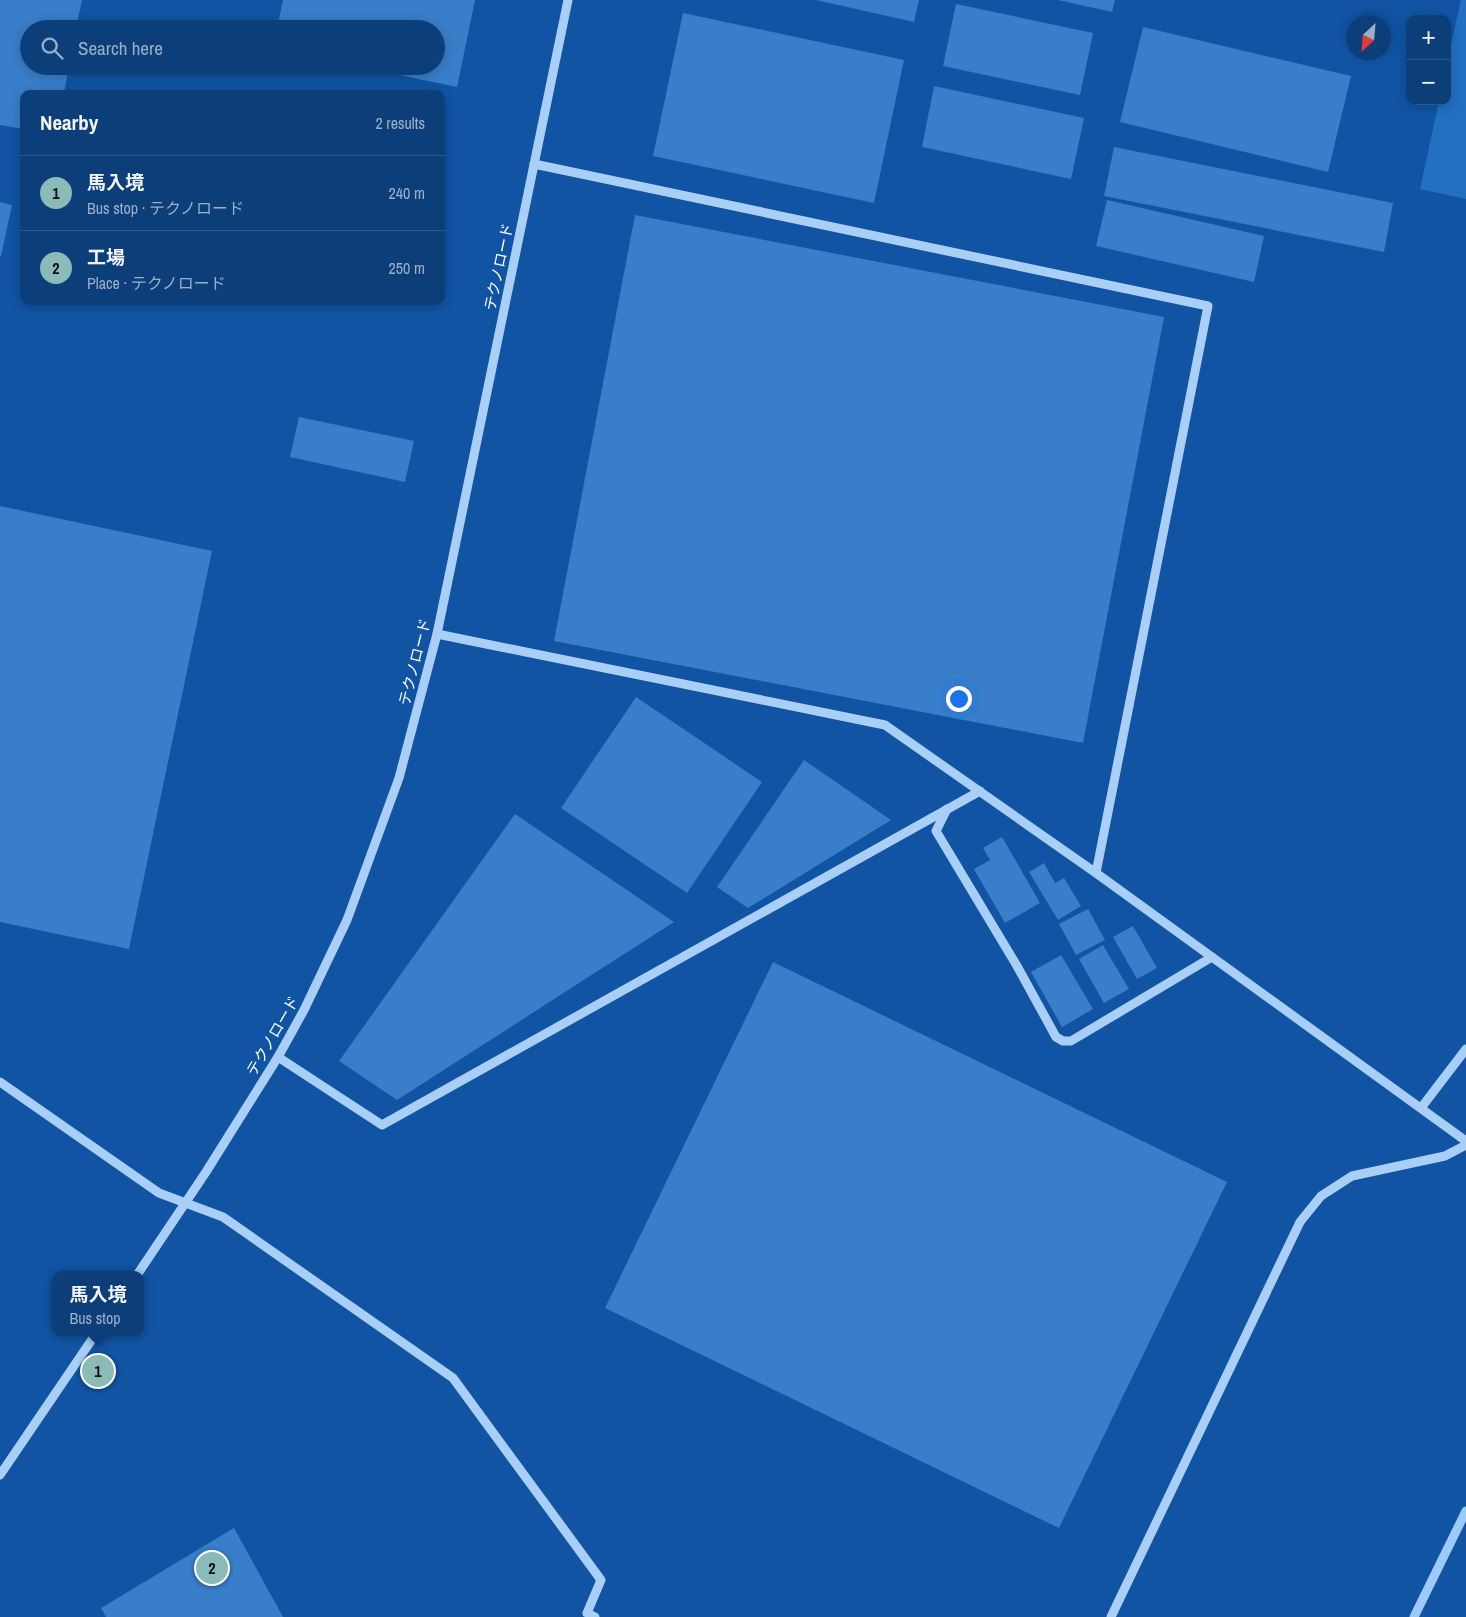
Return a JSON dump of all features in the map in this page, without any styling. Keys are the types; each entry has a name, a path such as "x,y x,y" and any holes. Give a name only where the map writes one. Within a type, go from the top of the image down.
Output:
{"street":[{"name":"テクノロード","path":"140,1271 278,1057 304,1010 347,920 399,778 438,634 568,0"},
{"path":"534,164 1208,306 1096,874"},
{"path":"438,634 885,725 1212,957 1466,1141"},
{"path":"278,1057 382,1125 980,791"},
{"path":"948,809 936,831 1018,966 1056,1037 1063,1041 1071,1041 1212,957"},
{"path":"1421,1108 1466,1050"},
{"path":"0,1082 159,1193 224,1217 453,1378 601,1580 588,1616"},
{"path":"1111,1617 1300,1222 1321,1196 1352,1176 1445,1156 1466,1145"},
{"path":"0,1475 95,1336"}],"shaded area":[{"path":"1461,0 1466,0 1466,199 1420,189 1438,105 1451,105 1451,44"}],"building":[{"path":"0,0 82,0 78,20 20,20 20,75 67,75 65,90 20,90 20,128 0,125"},
{"path":"283,0 475,0 457,87 400,75 445,75 445,20 279,20"},
{"path":"816,0 919,0 914,22"},
{"path":"1058,0 1115,0 1112,12"},
{"path":"956,4 1093,33 1080,95 943,66"},
{"path":"683,13 904,60 874,203 653,156"},
{"path":"1143,27 1351,76 1328,172 1120,122"},
{"path":"934,86 1084,118 1071,179 922,147"},
{"path":"1114,147 1393,203 1384,252 1104,196"},
{"path":"1107,200 1264,236 1254,282 1096,246"},
{"path":"0,202 12,205 1,256 0,256"},
{"path":"635,215 1164,317 1083,743 554,641"},
{"path":"299,417 414,441 405,482 290,457"},
{"path":"0,506 212,551 129,949 0,922"},
{"path":"636,697 762,782 687,893 561,808"},
{"path":"804,760 891,820 748,908 717,887"},
{"path":"515,814 674,922 397,1100 339,1061"},
{"path":"1002,837 1040,903 1005,923 974,869 990,860 983,848"},
{"path":"1044,863 1055,883 1064,878 1081,906 1058,920 1029,872"},
{"path":"1088,909 1105,940 1076,955 1059,924"},
{"path":"1133,926 1157,968 1137,979 1113,937"},
{"path":"1103,945 1129,989 1104,1003 1079,959"},
{"path":"1061,955 1093,1009 1062,1027 1031,972"},
{"path":"773,962 1227,1182 1059,1528 605,1308"},
{"path":"234,1528 283,1617 106,1617 101,1608"}],"waterway":[{"path":"1414,1617 1466,1511"}],"place":[{"name":"馬入境","path":"98,1371"},
{"name":"工場","path":"212,1568"}]}
